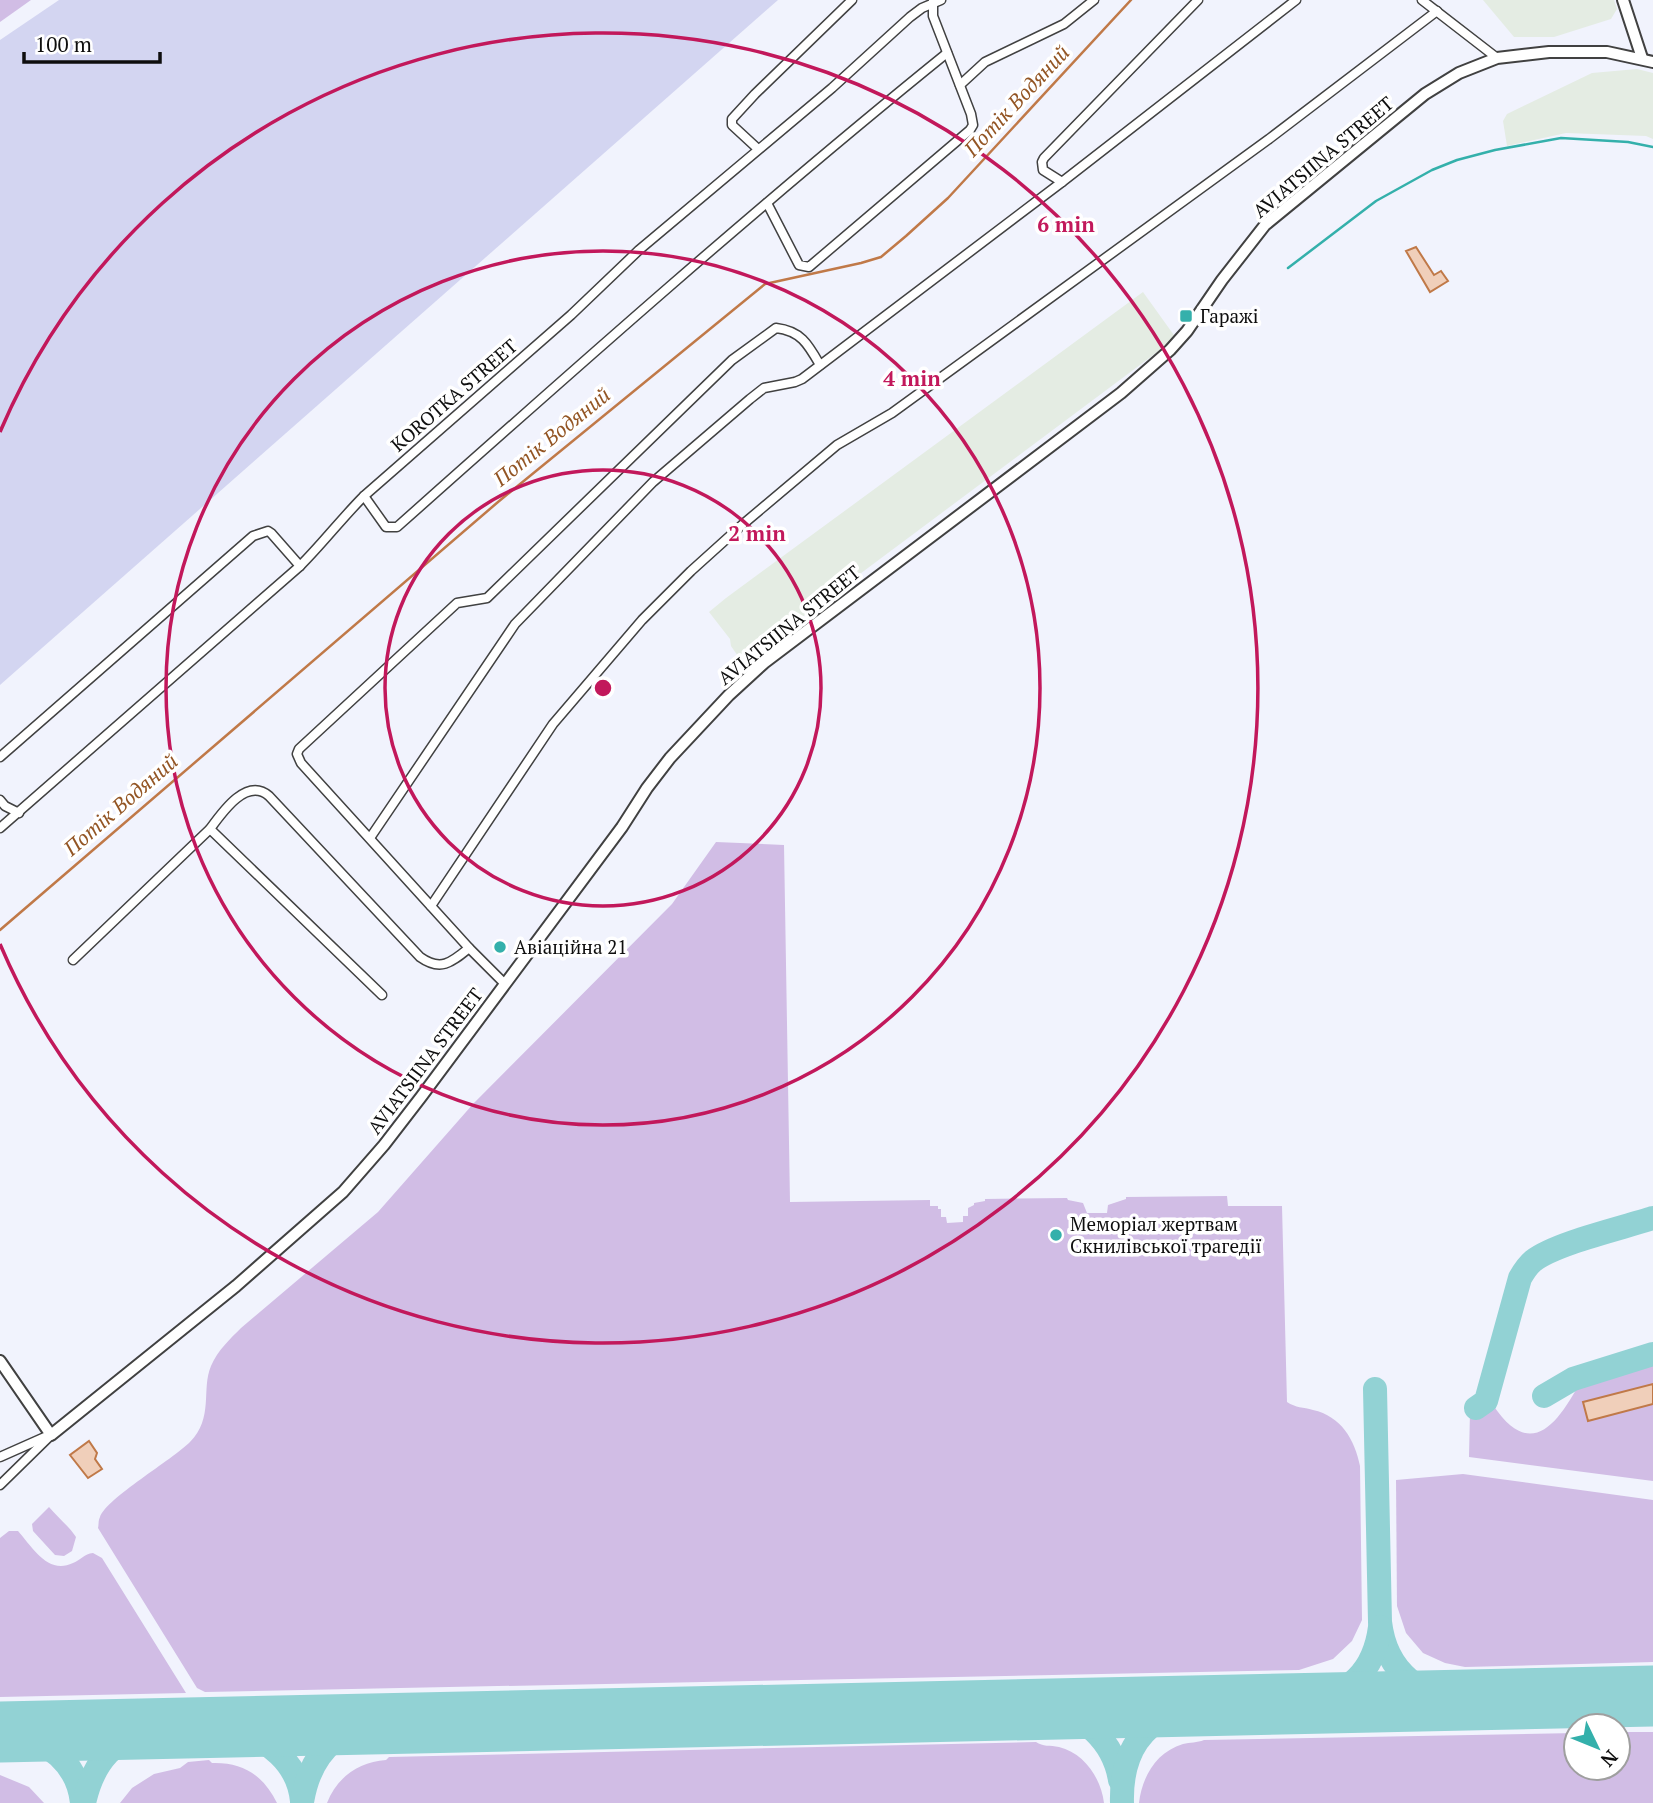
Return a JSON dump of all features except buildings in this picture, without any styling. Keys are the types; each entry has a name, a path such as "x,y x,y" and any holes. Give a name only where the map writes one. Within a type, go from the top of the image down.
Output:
{"street":[{"path":"758,149 732,125 732,119 852,0"},
{"path":"960,86 985,62 1064,24 1094,0"},
{"path":"1062,182 1044,170 1044,158 1198,0"},
{"path":"370,838 515,624 653,482 750,398 764,388 795,382 820,365 1296,0"},
{"path":"1422,0 1497,58"},
{"path":"1623,0 1642,58"},
{"path":"767,202 799,265 806,268 812,266 970,130 973,119 932,12 936,1"},
{"name":"KOROTKA STREET","path":"0,828 300,566 364,496 570,315 639,250 849,74 910,17 936,1"},
{"path":"431,906 553,724 596,671 671,590 742,525 837,445 892,413 1269,139 1437,11"},
{"name":"AVIATSIINA STREET","path":"51,1435 236,1286 343,1192 384,1145 505,984 622,827 654,778 697,727 729,695 774,656 1121,394 1151,368 1187,331 1265,225 1426,94 1459,73 1497,58 1572,52 1607,52 1653,62"},
{"path":"364,496 386,527 397,527 767,202 947,53"},
{"path":"505,984 469,948 301,762 297,754 299,749 457,603 487,598 732,360 753,343 776,328 790,330 803,338 820,365"},
{"path":"0,757 253,536 268,531 300,566"},
{"path":"72,960 210,828 222,813 247,790 255,789 263,791 429,964 452,962 469,948"},
{"path":"0,800 5,806 19,813"},
{"path":"210,828 382,995"},
{"path":"0,1361 51,1435"},
{"path":"0,1457 51,1435"},
{"path":"0,1485 51,1435"}],"shaded area":[{"path":"0,0 31,0 0,22"},
{"path":"59,0 778,0 0,685 0,40"},
{"path":"1483,0 1614,0 1617,9 1611,19 1554,37 1514,37"},
{"path":"1637,69 1653,73 1653,139 1646,136 1566,133 1507,146 1503,121 1507,114 1592,73"},
{"path":"1416,247 1434,275 1441,271 1448,281 1430,292 1406,251"},
{"path":"1143,292 1176,338 742,662 731,646 730,639 709,612"},
{"path":"716,842 784,845 790,1202 930,1200 930,1206 938,1206 938,1209 941,1209 941,1217 946,1217 947,1223 963,1222 963,1216 968,1216 968,1208 985,1199 1067,1198 1083,1203 1087,1213 1107,1213 1108,1205 1126,1197 1227,1196 1228,1206 1282,1206 1287,1402 1323,1413 1339,1424 1350,1438 1360,1466 1362,1620 1352,1641 1333,1659 1299,1670 205,1692 197,1688 98,1528 100,1517 114,1500 181,1450 197,1433 205,1413 211,1366 229,1341 378,1212 473,1104 672,904"},
{"path":"1653,1360 1653,1481 1469,1457 1470,1412 1489,1409 1493,1405 1507,1422 1520,1431 1531,1434 1543,1430 1553,1422 1581,1381"},
{"path":"1653,1384 1653,1404 1588,1421 1583,1402"},
{"path":"89,1441 97,1453 95,1459 102,1469 88,1478 70,1455"},
{"path":"1463,1474 1653,1500 1653,1662 1465,1667 1445,1663 1423,1653 1406,1633 1397,1606 1396,1480"},
{"path":"49,1507 76,1537 72,1551 64,1556 55,1555 33,1531 32,1524"},
{"path":"9,1531 18,1531 35,1552 49,1563 64,1566 93,1553 102,1558 186,1693 0,1697 0,1538"},
{"path":"1632,1732 1653,1732 1653,1803 1139,1803 1143,1784 1158,1759 1173,1748 1204,1740 1562,1733 1562,1782 1632,1782"},
{"path":"1036,1742 1068,1750 1083,1761 1095,1776 1104,1803 327,1803 331,1794 350,1772 389,1757"},
{"path":"209,1760 251,1772 265,1785 277,1803 120,1803 132,1788 154,1774 180,1768 188,1762"},
{"path":"0,1775 29,1787 44,1803 0,1803"}],"waterway":[{"name":"Потік Водяний","path":"0,930 498,502 765,284 881,257 948,198 1131,0"}],"taxiway":[{"path":"1476,1408 1486,1401 1520,1278 1529,1265 1557,1248 1653,1218"},
{"path":"1544,1396 1573,1379 1653,1354"},
{"path":"1375,1389 1380,1622 1384,1640 1398,1669 1421,1688 1436,1694 1469,1700"},
{"path":"1305,1704 1334,1694 1357,1679 1372,1657 1380,1627"},
{"path":"1122,1803 1127,1764 1131,1752 1145,1732 1171,1714 1204,1706"},
{"path":"1045,1709 1072,1716 1095,1732 1111,1754 1120,1780"},
{"path":"302,1802 310,1773 334,1740 360,1727 375,1724"},
{"path":"233,1727 258,1739 279,1754 294,1775 302,1801"},
{"path":"84,1803 93,1775 108,1754 128,1738 156,1729"},
{"path":"11,1732 37,1741 59,1756 74,1776 82,1803"}],"runway":[{"path":"0,1732 1653,1696"}],"railway":[{"path":"1288,268 1376,201 1432,170 1457,160 1561,138 1628,142 1653,147"}],"place":[{"name":"Гаражі","path":"1186,316"},
{"name":"Авіаційна 21","path":"500,947"},
{"name":"Меморіал жертвам Скнилівської трагедії","path":"1056,1235"}]}
